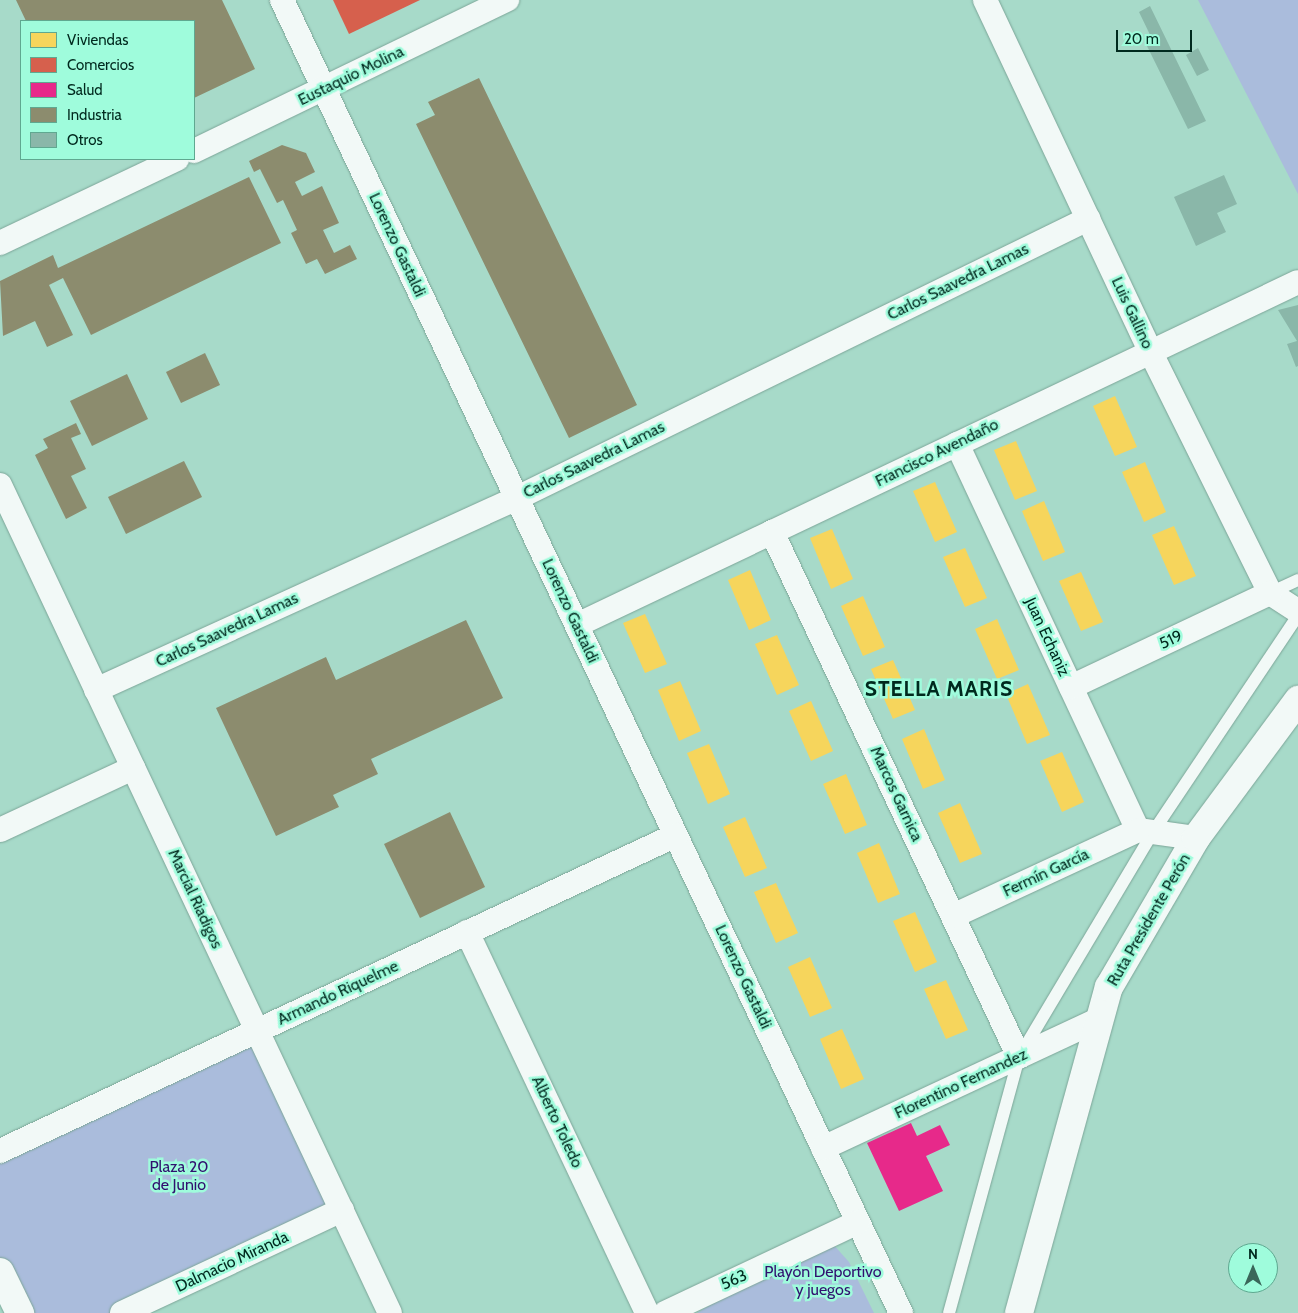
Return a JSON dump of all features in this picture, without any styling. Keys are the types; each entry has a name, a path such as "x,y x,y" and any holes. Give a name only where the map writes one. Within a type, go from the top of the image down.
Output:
{"main road":[{"name":"Ruta Presidente Perón","path":"1019,1313 1098,1020 1109,987 1196,838 1298,700"},
{"path":"0,1272 20,1313"}],"street":[{"name":"Lorenzo Gastaldi","path":"282,0 901,1313"},
{"name":"Eustaquio Molina","path":"195,151 508,0"},
{"name":"Luis Gallino","path":"984,0 1150,350 1270,593"},
{"path":"0,243 175,160"},
{"name":"Carlos Saavedra Lamas","path":"96,690 516,498 1088,219"},
{"name":"Francisco Avendaño","path":"577,626 1150,350 1298,282"},
{"name":"Juan Echaniz","path":"957,444 1071,686 1146,831"},
{"name":"Marcial Riadigos","path":"0,485 390,1313"},
{"name":"Marcos Garnica","path":"772,532 1019,1057"},
{"path":"1270,593 1298,611"},
{"name":"519","path":"1071,686 1270,593"},
{"path":"0,830 133,768"},
{"path":"1146,831 1196,838"},
{"name":"Fermín García","path":"953,916 1146,831"},
{"name":"Armando Riquelme","path":"0,1151 676,835"},
{"name":"Alberto Toledo","path":"467,932 647,1313"},
{"name":"Florentino Fernandez","path":"824,1148 1098,1020"},
{"name":"Dalmacio Miranda","path":"122,1313 342,1210"},
{"name":"563","path":"665,1313 858,1222"}],"lane":[{"path":"1270,593 1298,580"},
{"path":"949,1313 1019,1057 1146,831 1298,615"}],"green space":[{"path":"1198,0 1298,0 1298,194"},
{"name":"Plaza 20 de Junio","path":"257,1031 342,1210 122,1313 20,1313 0,1272 0,1151"},
{"name":"Playón Deportivo y juegos","path":"832,1243 849,1262 874,1313 697,1313 739,1287"}],"building: Viviendas":[{"path":"1115,396 1137,447 1115,456 1093,406"},
{"path":"1016,441 1037,491 1015,500 994,450"},
{"path":"1145,462 1166,512 1144,522 1122,472"},
{"path":"935,482 957,532 935,542 913,491"},
{"path":"1044,501 1065,552 1043,561 1022,511"},
{"path":"1174,526 1196,576 1174,585 1152,535"},
{"path":"832,529 853,579 831,589 810,538"},
{"path":"965,548 987,598 965,607 943,557"},
{"path":"750,570 771,620 749,630 728,580"},
{"path":"1081,572 1103,622 1081,631 1059,581"},
{"path":"863,596 885,647 863,656 841,606"},
{"path":"645,614 667,664 645,673 623,623"},
{"path":"997,619 1019,670 997,679 975,629"},
{"path":"777,635 799,685 777,695 755,644"},
{"path":"893,660 915,710 893,719 871,669"},
{"path":"680,681 701,731 679,741 658,690"},
{"path":"1028,684 1050,735 1027,744 1006,694"},
{"path":"811,701 833,751 811,761 789,711"},
{"path":"924,729 945,780 923,789 902,739"},
{"path":"709,744 730,794 708,804 687,753"},
{"path":"1062,752 1084,802 1062,812 1040,761"},
{"path":"846,774 867,825 845,834 823,784"},
{"path":"960,803 982,854 960,863 938,813"},
{"path":"745,817 767,868 745,877 723,827"},
{"path":"879,843 900,894 878,903 857,853"},
{"path":"776,883 798,933 776,943 754,892"},
{"path":"915,912 937,962 915,972 893,921"},
{"path":"810,957 832,1008 810,1017 788,967"},
{"path":"946,980 968,1030 946,1039 924,989"},
{"path":"842,1029 864,1079 841,1089 820,1039"}],"building: Comercios":[{"path":"333,0 420,0 349,34"}],"building: Salud":[{"path":"911,1123 917,1136 940,1125 950,1145 926,1156 943,1191 899,1211 867,1143"}],"building: Industria":[{"path":"16,0 222,0 255,69 195,98 195,20 26,20"},
{"path":"479,78 637,405 569,438 416,124 435,115 428,102"},
{"path":"282,145 306,153 315,172 295,182 302,196 322,186 339,223 323,230 334,253 350,245 357,259 325,274 317,259 306,264 291,233 297,230 283,200 277,203 260,169 254,172 249,161"},
{"path":"249,177 281,243 91,335 63,278 49,285 73,335 47,347 35,321 3,336 0,281 53,255 58,268"},
{"path":"205,353 220,385 181,403 166,372"},
{"path":"127,374 148,419 92,446 70,401"},
{"path":"76,423 81,434 71,438 86,469 71,476 87,508 66,519 35,455 48,448 43,439"},
{"path":"184,461 202,497 126,534 108,497"},
{"path":"466,620 503,698 371,759 378,774 333,795 339,807 276,836 216,708 326,657 336,680"},
{"path":"450,812 485,887 420,918 384,844"}],"building: Otros":[{"path":"1150,6 1206,121 1188,129 1147,46 1154,43 1139,12"},
{"path":"1198,48 1209,70 1197,76 1186,55"},
{"path":"1224,175 1237,204 1217,213 1226,232 1196,246 1174,197"},
{"path":"1298,305 1298,366 1296,367 1287,344 1297,341 1278,310"}],"district":[{"name":"STELLA MARIS","path":"939,689"}]}
